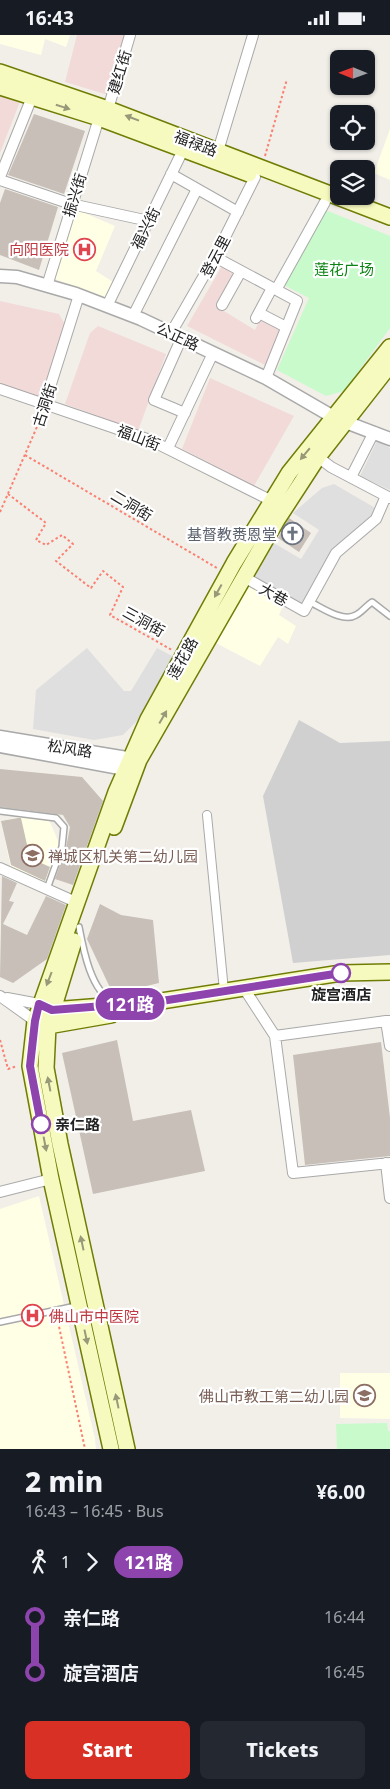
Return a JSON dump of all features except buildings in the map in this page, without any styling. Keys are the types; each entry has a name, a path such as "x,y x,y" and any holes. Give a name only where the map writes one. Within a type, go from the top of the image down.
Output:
{"main road":[{"name":"福禄路","path":"0,72 103,113 183,149 390,228"},
{"name":"福禄路","path":"0,87 32,97 103,113 218,151 390,217"},
{"name":"莲花路","path":"46,1007 79,927 132,764 277,521 340,420 390,347"},
{"name":"莲花路","path":"46,1007 78,903 132,764 183,656 227,574 289,473 390,365"},
{"path":"111,1449 51,1179 30,1061 46,1007 120,1005 341,973 390,972"},
{"path":"42,1024 342,979 390,979"},
{"path":"42,1024 46,1068 127,1449"}],"street":[{"name":"建红街","path":"103,113 130,35"},
{"path":"218,151 253,35"},
{"path":"32,97 0,179 71,204 149,221"},
{"name":"振兴街","path":"48,285 71,204 103,113"},
{"name":"福兴街","path":"107,306 183,149"},
{"path":"171,174 238,213"},
{"name":"登云里","path":"185,413 154,400 177,335 256,177"},
{"path":"133,316 196,189"},
{"path":"286,327 258,316 325,202"},
{"path":"215,257 296,301 266,378"},
{"path":"222,305 241,271"},
{"name":"公正路","path":"0,277 17,277 48,285 133,316 266,378 340,420 390,439"},
{"name":"古洞街","path":"45,403 79,295"},
{"path":"168,449 213,353"},
{"name":"福山街","path":"0,389 150,440 272,501"},
{"path":"351,477 374,432"},
{"path":"310,602 336,553 376,519 388,497 318,457"},
{"name":"大巷","path":"244,577 304,611 310,602"},
{"name":"松风路","path":"0,737 132,764"},
{"name":"松风路","path":"0,746 132,764"},
{"path":"207,815 224,991"},
{"path":"0,868 78,903"},
{"path":"247,993 275,1036 293,1173 388,1163 390,1198"},
{"path":"0,997 46,1007"},
{"path":"0,997 42,1024"},
{"path":"275,1036 388,1021 390,1046"},
{"path":"0,1192 51,1179"}],"lane":[{"path":"310,602 336,615 347,617 355,616 372,602 390,616"},
{"path":"0,811 56,818 64,827 62,847 47,889"},
{"path":"79,927 84,958 102,992 109,999 120,1005"},
{"path":"0,1322 79,1305"}],"path":[{"path":"265,156 288,79"},
{"name":"古洞街","path":"0,512 42,417 45,403"},
{"name":"二洞街","path":"26,455 227,574"},
{"name":"三洞街","path":"8,495 46,523 36,540 46,545 62,535 73,544 56,561 91,588 102,571 123,587 110,615 183,656"},
{"path":"0,1039 8,1069 30,1061"},
{"path":"56,1310 85,1449"}],"shaded area":[{"path":"0,35 70,35 66,47 45,39 41,55 0,44"},
{"path":"77,35 124,35 108,95 65,82"},
{"path":"0,92 21,99 0,153"},
{"path":"390,129 390,180 375,173"},
{"name":"向阳医院","path":"75,209 115,226 96,271 113,282 106,298 55,279"},
{"path":"222,266 234,275 219,308 255,330 261,317 282,328 267,366 187,326"},
{"path":"0,301 59,314 64,323 43,399 0,385"},
{"path":"98,326 166,354 138,431 65,404 90,333"},
{"path":"210,378 294,416 254,486 182,449"},
{"path":"377,441 390,448 390,490 360,476"},
{"path":"334,484 377,509 365,524 341,542 303,608 251,579 272,542 301,559 319,530 293,513 322,488"},
{"path":"247,583 285,601 279,615 296,626 288,644 278,637 260,666 214,642"},
{"path":"87,648 124,691 131,691 157,648 176,658 144,714 123,735 94,740 33,729 36,690"},
{"path":"299,720 340,743 390,741 390,955 293,963 263,796"},
{"name":"禅城区机关第二幼儿园","path":"21,817 49,820 59,843 47,884 11,869 1,821"},
{"name":"佛山市中医院","path":"39,1196 96,1449 0,1449 0,1209"},
{"name":"佛山市教工第二幼儿园","path":"340,1373 390,1373 390,1419 340,1418"}],"green space":[{"name":"莲花广场","path":"323,209 390,236 390,328 344,391 326,396 277,370 309,298 282,284"},
{"path":"387,1423 388,1431 390,1431 390,1449 337,1449 336,1424"}],"bus line":[{"name":"121路","path":"41,1124 30,1066 35,1021 39,1004 52,1010 155,1002 341,973"}],"place":[{"name":"向阳医院","path":"85,249"},
{"name":"基督教赉恩堂","path":"293,534"},
{"name":"禅城区机关第二幼儿园","path":"32,856"},
{"name":"旋宫酒店","path":"341,973"},
{"name":"亲仁路","path":"41,1124"},
{"name":"佛山市中医院","path":"33,1316"},
{"name":"佛山市教工第二幼儿园","path":"365,1396"}]}
